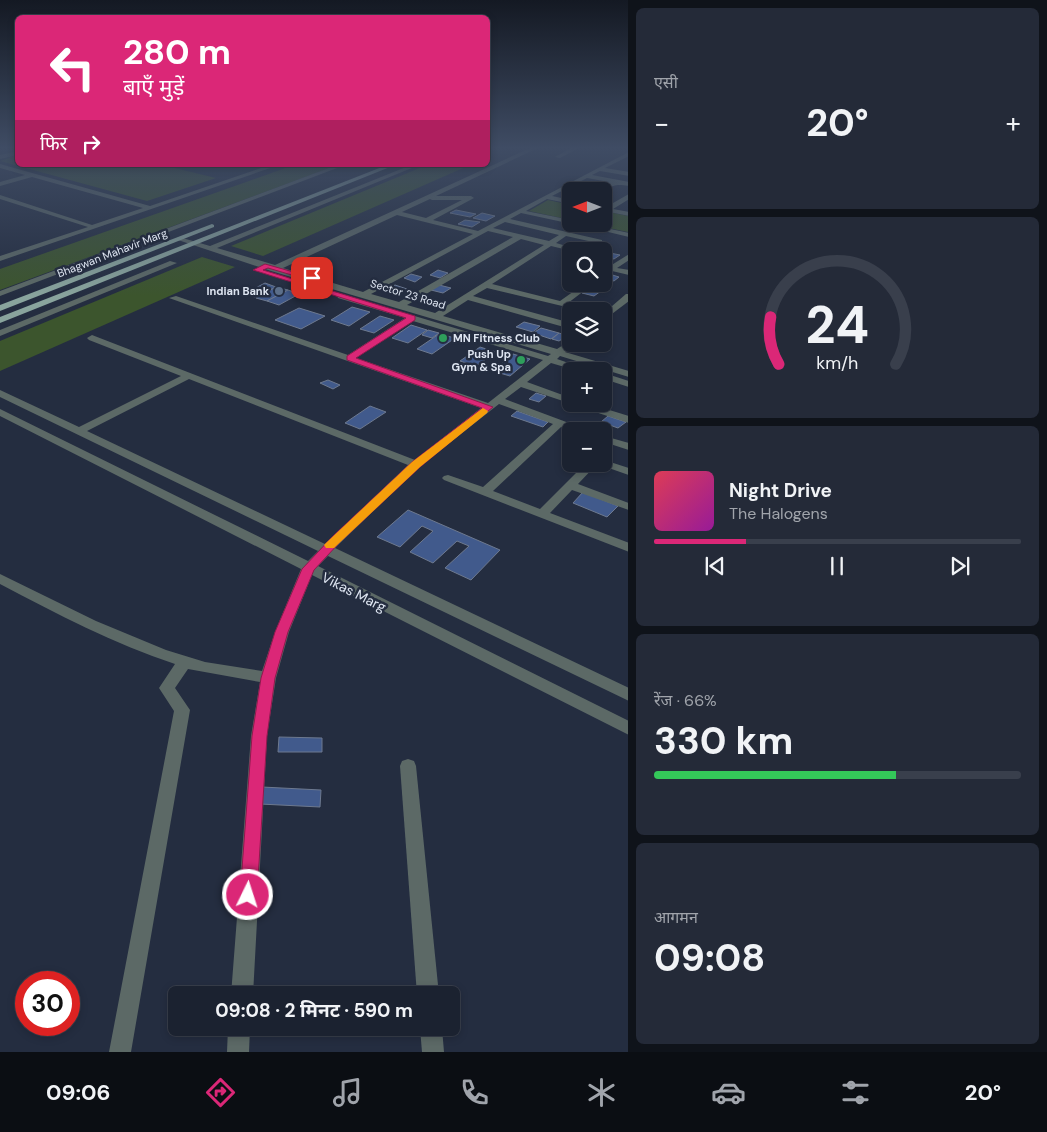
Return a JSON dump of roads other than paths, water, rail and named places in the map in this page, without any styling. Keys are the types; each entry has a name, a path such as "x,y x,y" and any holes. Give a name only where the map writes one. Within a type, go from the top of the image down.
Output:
{"main road":[{"path":"253,211 289,197"},
{"path":"181,243 193,243 310,197"},
{"name":"Bhagwan Mahavir Marg","path":"0,320 181,243 216,225"},
{"name":"Bhagwan Mahavir Marg","path":"0,308 168,243"}],"street":[{"path":"0,197 90,225"},
{"path":"112,197 148,207"},
{"path":"0,259 176,197"},
{"path":"0,255 178,197"},
{"path":"0,294 257,197"},
{"path":"200,253 337,197"},
{"path":"263,269 416,197"},
{"path":"545,197 562,200"},
{"path":"365,294 545,197"},
{"path":"276,268 426,198 472,198 427,220"},
{"path":"612,207 625,202"},
{"path":"387,210 479,233"},
{"path":"519,211 562,220"},
{"path":"612,211 628,214"},
{"path":"504,220 566,234 596,244 615,232"},
{"path":"487,229 562,247"},
{"path":"612,231 628,234"},
{"path":"437,316 566,234"},
{"path":"400,305 518,237"},
{"name":"Sector 23 Road","path":"168,243 181,243 200,253 263,269 276,268 628,374"},
{"name":"Sector 23 Road","path":"193,243 211,248 263,269 412,318 562,363"},
{"path":"612,265 628,256"},
{"path":"0,333 173,263"},
{"path":"612,270 628,272"},
{"path":"486,285 561,304 578,292"},
{"path":"612,309 628,296"},
{"path":"466,297 562,324"},
{"path":"173,298 350,358 562,425"},
{"path":"350,358 412,318"},
{"path":"92,338 416,464"},
{"path":"243,986 259,736 268,678 282,632 308,569 325,550 416,464 560,352"},
{"path":"78,430 188,376"},
{"path":"612,379 628,384"},
{"path":"521,383 562,397"},
{"name":"Vikas Marg","path":"0,393 628,695"},
{"name":"Vikas Marg","path":"0,412 628,729"},
{"path":"604,412 628,420"},
{"path":"486,492 558,424"},
{"path":"612,445 628,447"},
{"path":"612,466 628,472"},
{"path":"542,514 583,472"},
{"path":"448,478 628,548"},
{"path":"569,485 628,507"},
{"path":"0,578 93,626 185,662 217,670 268,678"},
{"path":"120,1052 182,710 167,688 185,662"},
{"path":"408,766 427,986"},
{"path":"238,1052 239,1036"},
{"path":"432,1036 433,1052"}],"place":[{"name":"Indian Bank","path":"279,291"},
{"name":"MN Fitness Club","path":"443,338"},
{"name":"Push Up Gym & Spa","path":"521,360"}]}
